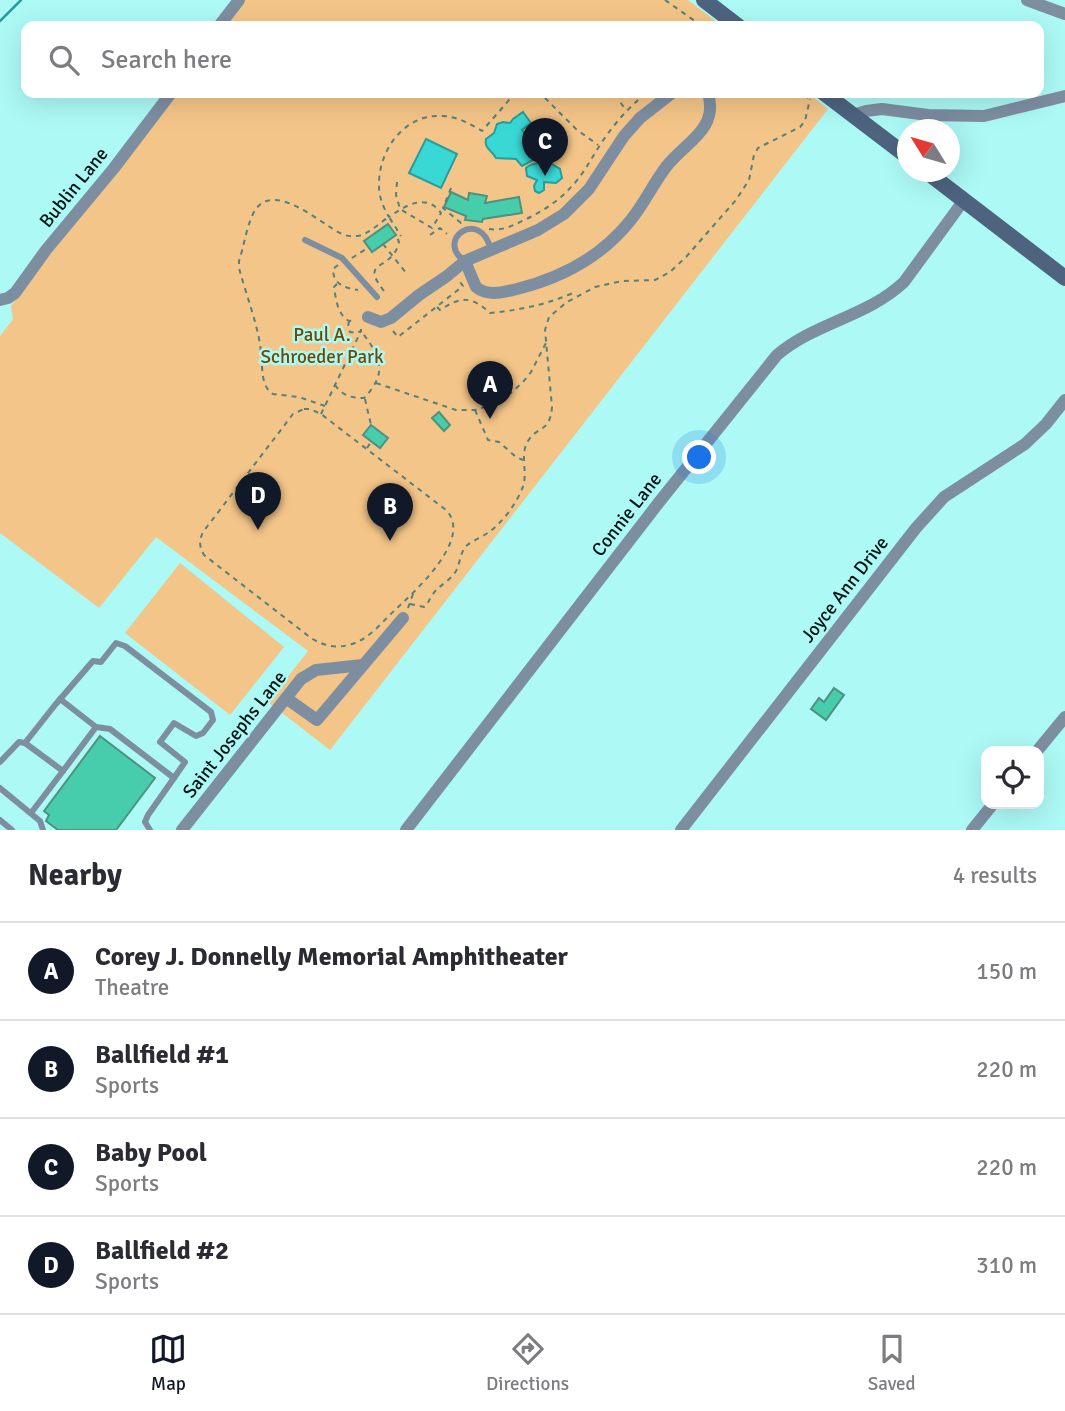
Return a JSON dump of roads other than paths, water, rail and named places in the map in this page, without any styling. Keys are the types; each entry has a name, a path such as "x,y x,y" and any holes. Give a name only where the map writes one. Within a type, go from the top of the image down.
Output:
{"street":[{"path":"223,21 240,0"},
{"path":"704,0 731,21"},
{"path":"1027,0 1065,14"},
{"path":"853,115 883,109 928,115 984,116 1065,96"},
{"name":"Bublin Lane","path":"0,300 15,293 167,98"},
{"path":"368,317 381,322 391,318 465,261 538,230 564,214 589,189 624,136 640,118 666,98"},
{"path":"465,261 476,288 487,293 521,288 560,275 593,255 624,229 667,166 702,130 711,108 709,98"},
{"path":"816,98 853,115 897,149"},
{"path":"940,182 1065,278"},
{"name":"Connie Lane","path":"406,830 660,501 777,355 799,338 880,301 893,292 904,282 964,200"},
{"name":"Joyce Ann Drive","path":"681,830 916,528 944,497 1025,444 1065,400"},
{"path":"286,698 317,720 403,618"},
{"name":"Saint Josephs Lane","path":"182,830 301,679 316,670 363,665"},
{"path":"1041,746 1065,717"},
{"path":"972,830 989,809"}],"lane":[{"path":"465,261 460,258 455,248 456,237 463,230 484,233 491,250"},
{"path":"305,240 342,258 377,297"},
{"path":"25,743 93,661 101,662 116,643 125,646 211,712 213,720 203,733 196,736 174,723 160,742 185,762 148,815 145,822 150,830"},
{"path":"60,699 96,727 110,729 174,778"},
{"path":"31,813 96,727"},
{"path":"0,762 19,742 25,743 63,771"},
{"path":"0,788 40,821 43,830"},
{"path":"0,820 12,830"}],"water":[{"path":"523,112 531,123 522,130 532,142 546,148 548,153 544,159 533,160 522,166 516,159 496,158 487,147 486,139 494,133 497,124 510,123"},
{"path":"426,139 457,154 441,188 409,173"},
{"path":"550,159 552,164 560,169 562,178 556,183 544,182 544,190 539,193 534,186 537,180 527,176 526,168"}],"waterway":[{"path":"0,21 21,0"}],"place":[{"name":"Baby Pool","path":"545,176"},
{"name":"Corey J. Donnelly Memorial Amphitheater","path":"490,419"},
{"name":"Ballfield #2","path":"258,530"},
{"name":"Ballfield #1","path":"390,541"}],"park label":[{"name":"Paul A. Schroeder Park","path":"322,345"}]}
